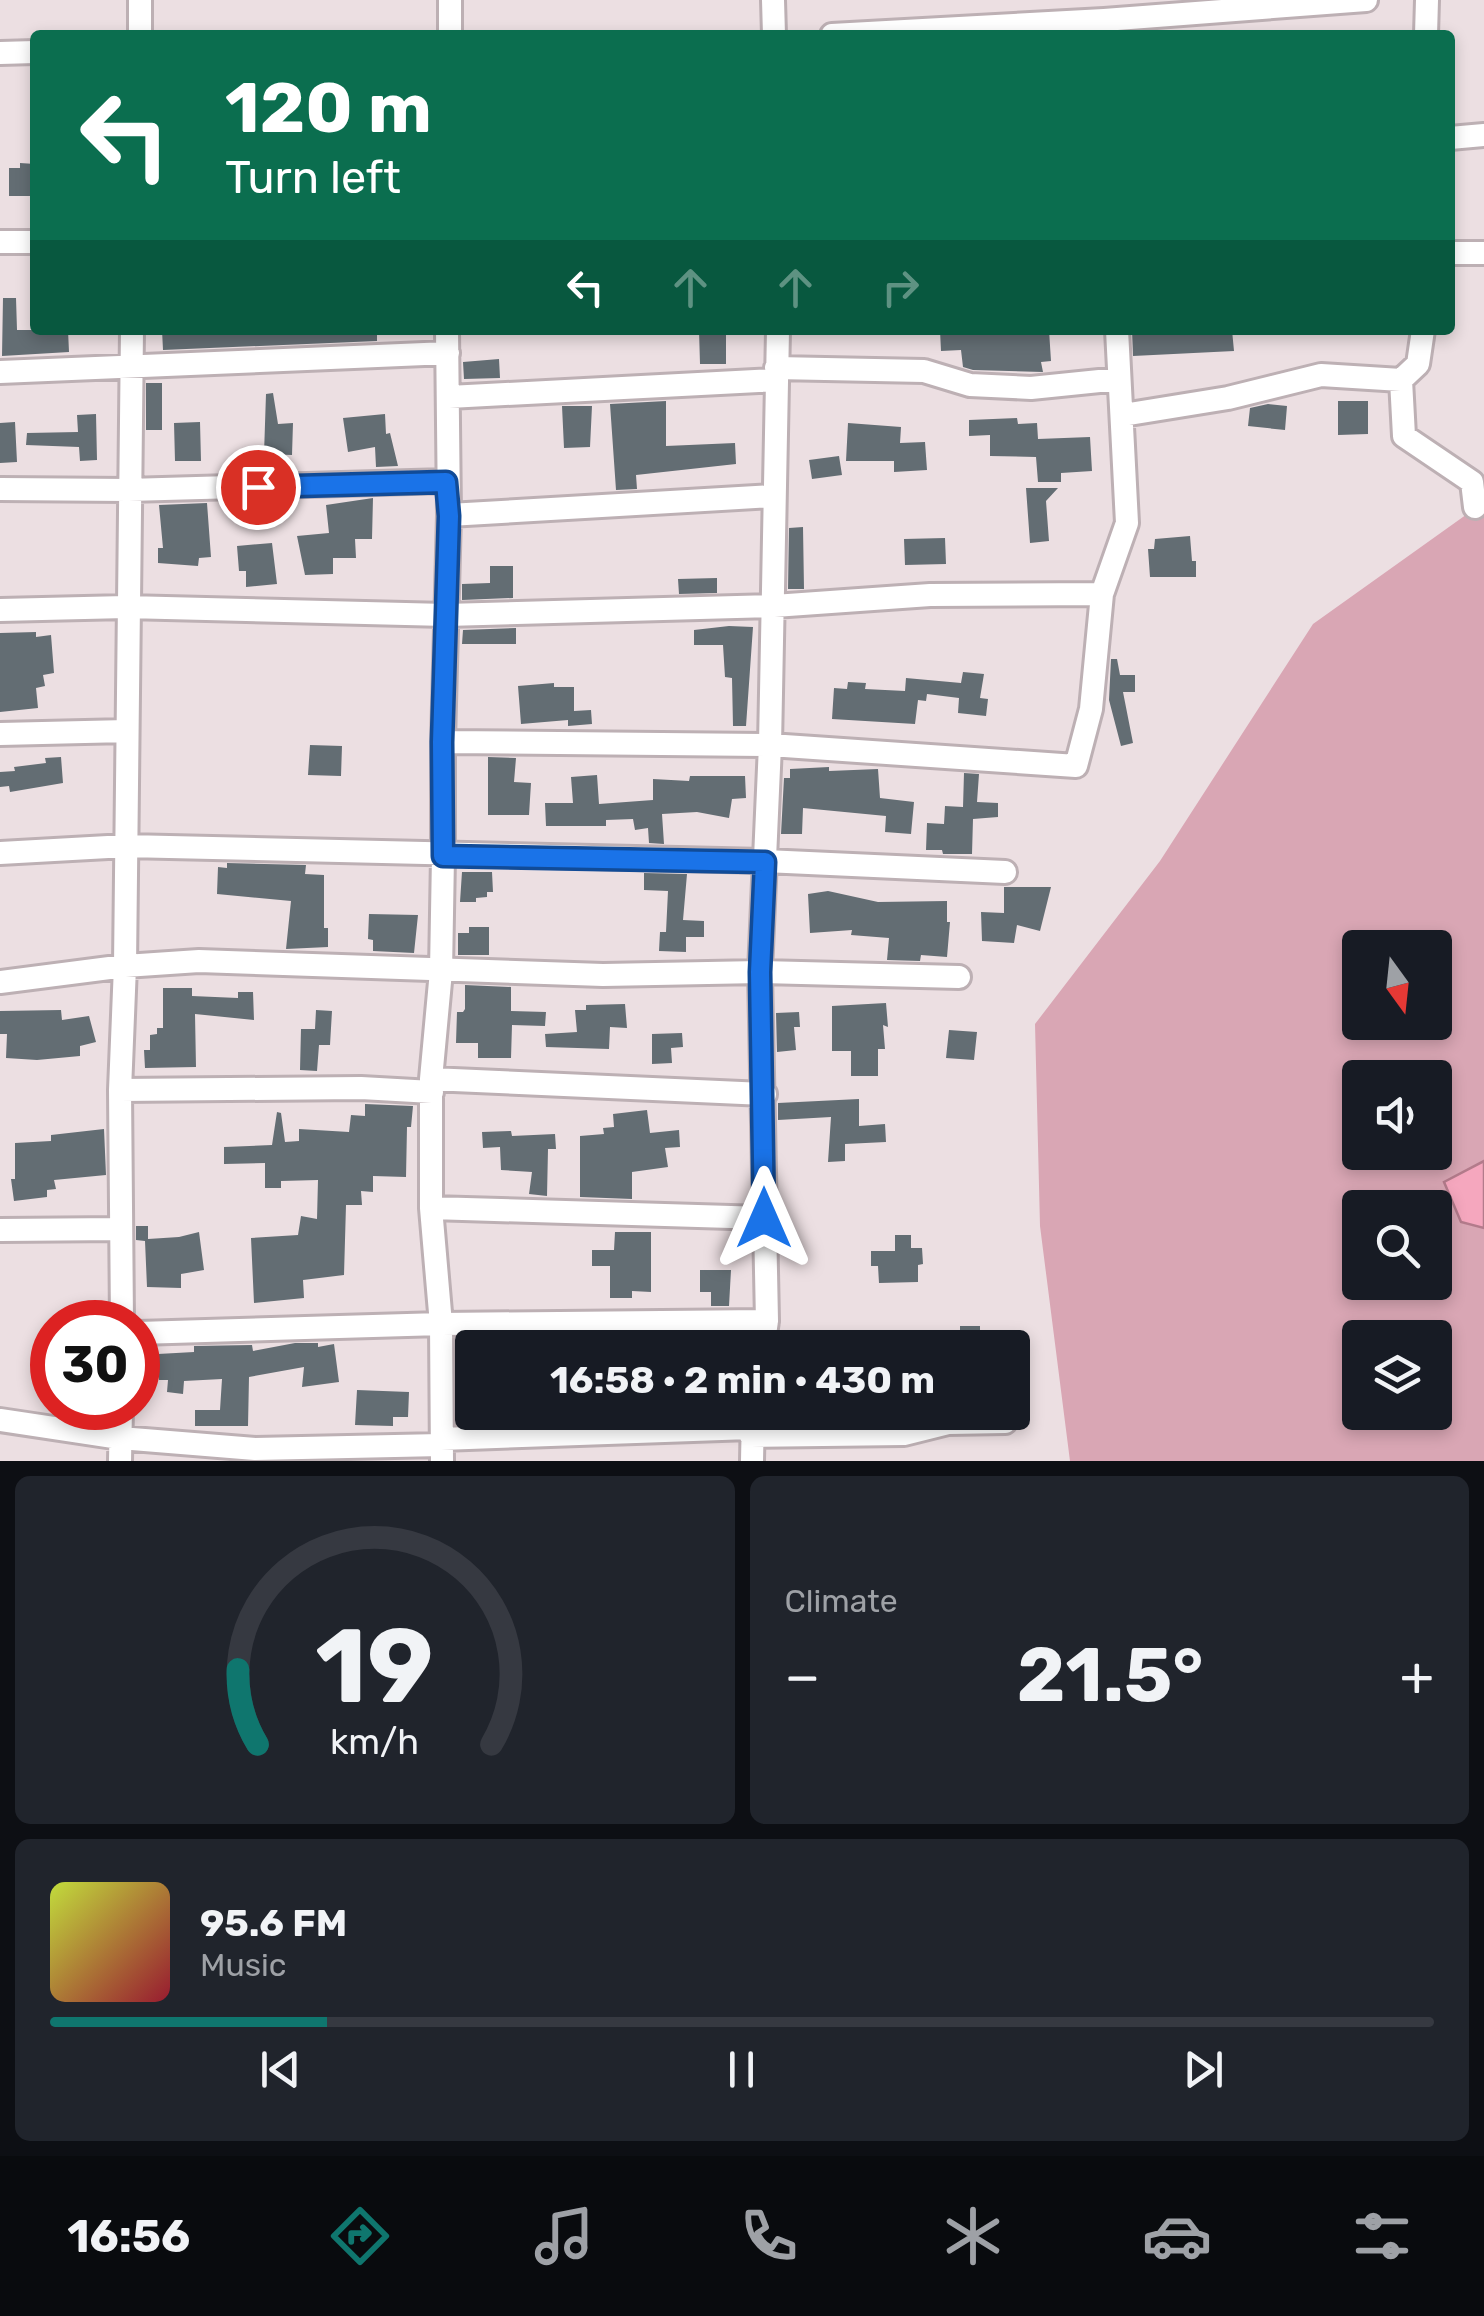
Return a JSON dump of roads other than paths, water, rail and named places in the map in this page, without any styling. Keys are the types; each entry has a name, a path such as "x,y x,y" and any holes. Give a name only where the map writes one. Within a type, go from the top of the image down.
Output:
{"street":[{"path":"140,0 140,30"},
{"path":"450,0 450,30"},
{"path":"773,0 774,30"},
{"path":"912,30 1366,0"},
{"path":"1426,0 1426,30"},
{"path":"0,53 30,52"},
{"path":"1455,138 1484,135"},
{"path":"0,242 30,242"},
{"path":"1455,253 1484,253"},
{"path":"122,1300 120,1090 125,966 132,335"},
{"path":"766,1330 765,1094 760,972 774,606 778,335"},
{"path":"442,742 770,745 1076,766 1091,708 1102,594 1128,523 1117,335"},
{"path":"1123,415 1228,398 1321,375 1401,380 1418,364 1422,335"},
{"path":"0,372 131,368 448,342 441,971 432,1085 431,1208 441,1324 441,1448"},
{"path":"449,397 776,374 924,371 970,386 1016,388 1119,379"},
{"path":"1401,380 1404,436 1472,482 1475,507"},
{"path":"0,489 128,490 446,482"},
{"path":"449,516 773,496"},
{"path":"0,610 126,607 446,615 774,606 930,595 1102,594"},
{"path":"0,734 127,730"},
{"path":"0,853 126,846 1005,872"},
{"path":"0,982 125,966 199,962 603,975 760,972 959,978"},
{"path":"120,1090 432,1085 765,1094"},
{"path":"431,1208 764,1218"},
{"path":"0,1230 121,1229"},
{"path":"160,1332 441,1324 767,1322"},
{"path":"0,1420 120,1449 441,1448 684,1430"},
{"path":"751,1430 752,1461"},
{"path":"836,1430 904,1434 922,1430"}]}
